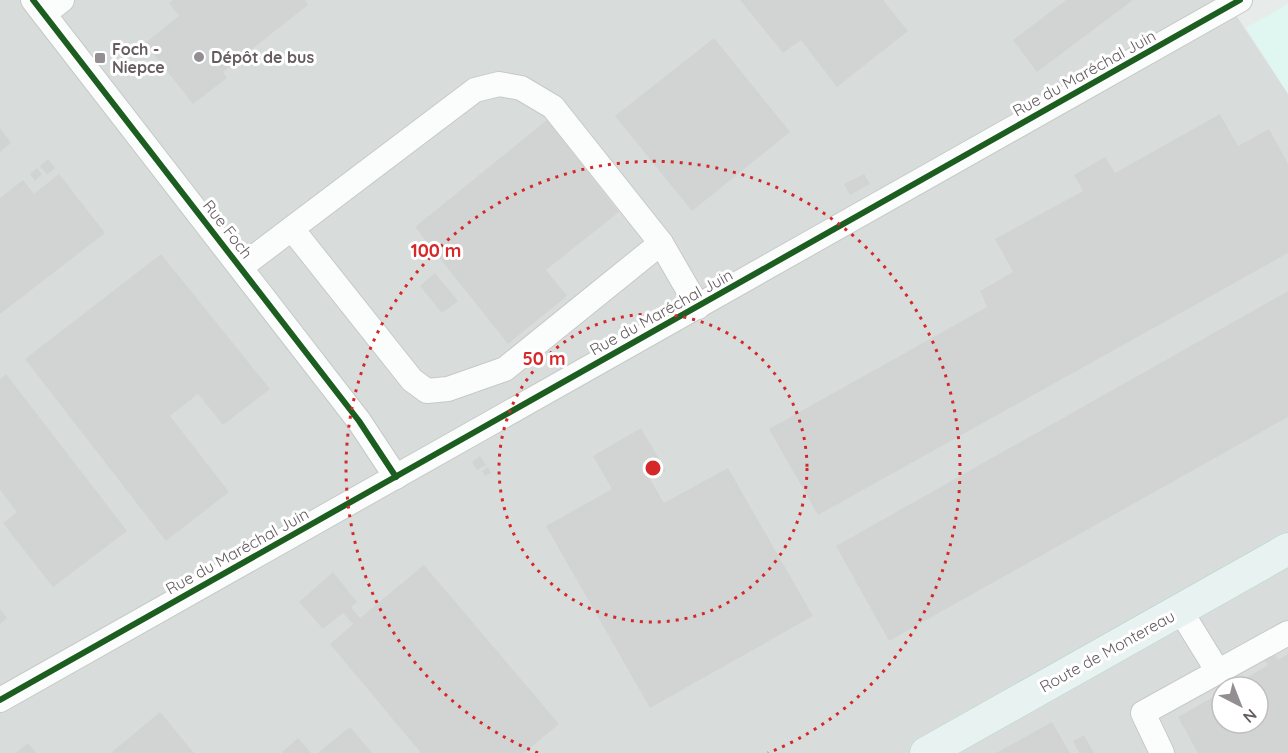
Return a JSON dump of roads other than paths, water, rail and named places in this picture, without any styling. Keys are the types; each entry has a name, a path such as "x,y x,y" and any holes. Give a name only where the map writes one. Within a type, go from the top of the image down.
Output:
{"main road":[{"name":"Route de Montereau","path":"926,753 1286,553"}],"street":[{"name":"Rue du Maréchal Juin","path":"0,700 1240,0"},
{"name":"Rue Foch","path":"47,5 241,267 359,421 396,477"},
{"path":"241,267 475,90 499,84 521,88 553,107 661,243 698,306"},
{"path":"292,229 412,380 427,391 448,389 505,369 661,243"},
{"path":"1180,610 1217,670"},
{"path":"1162,753 1143,713 1217,670 1288,633"}],"place":[{"name":"Dépôt de bus","path":"199,57"},
{"name":"Foch - Niepce","path":"100,58"}]}
